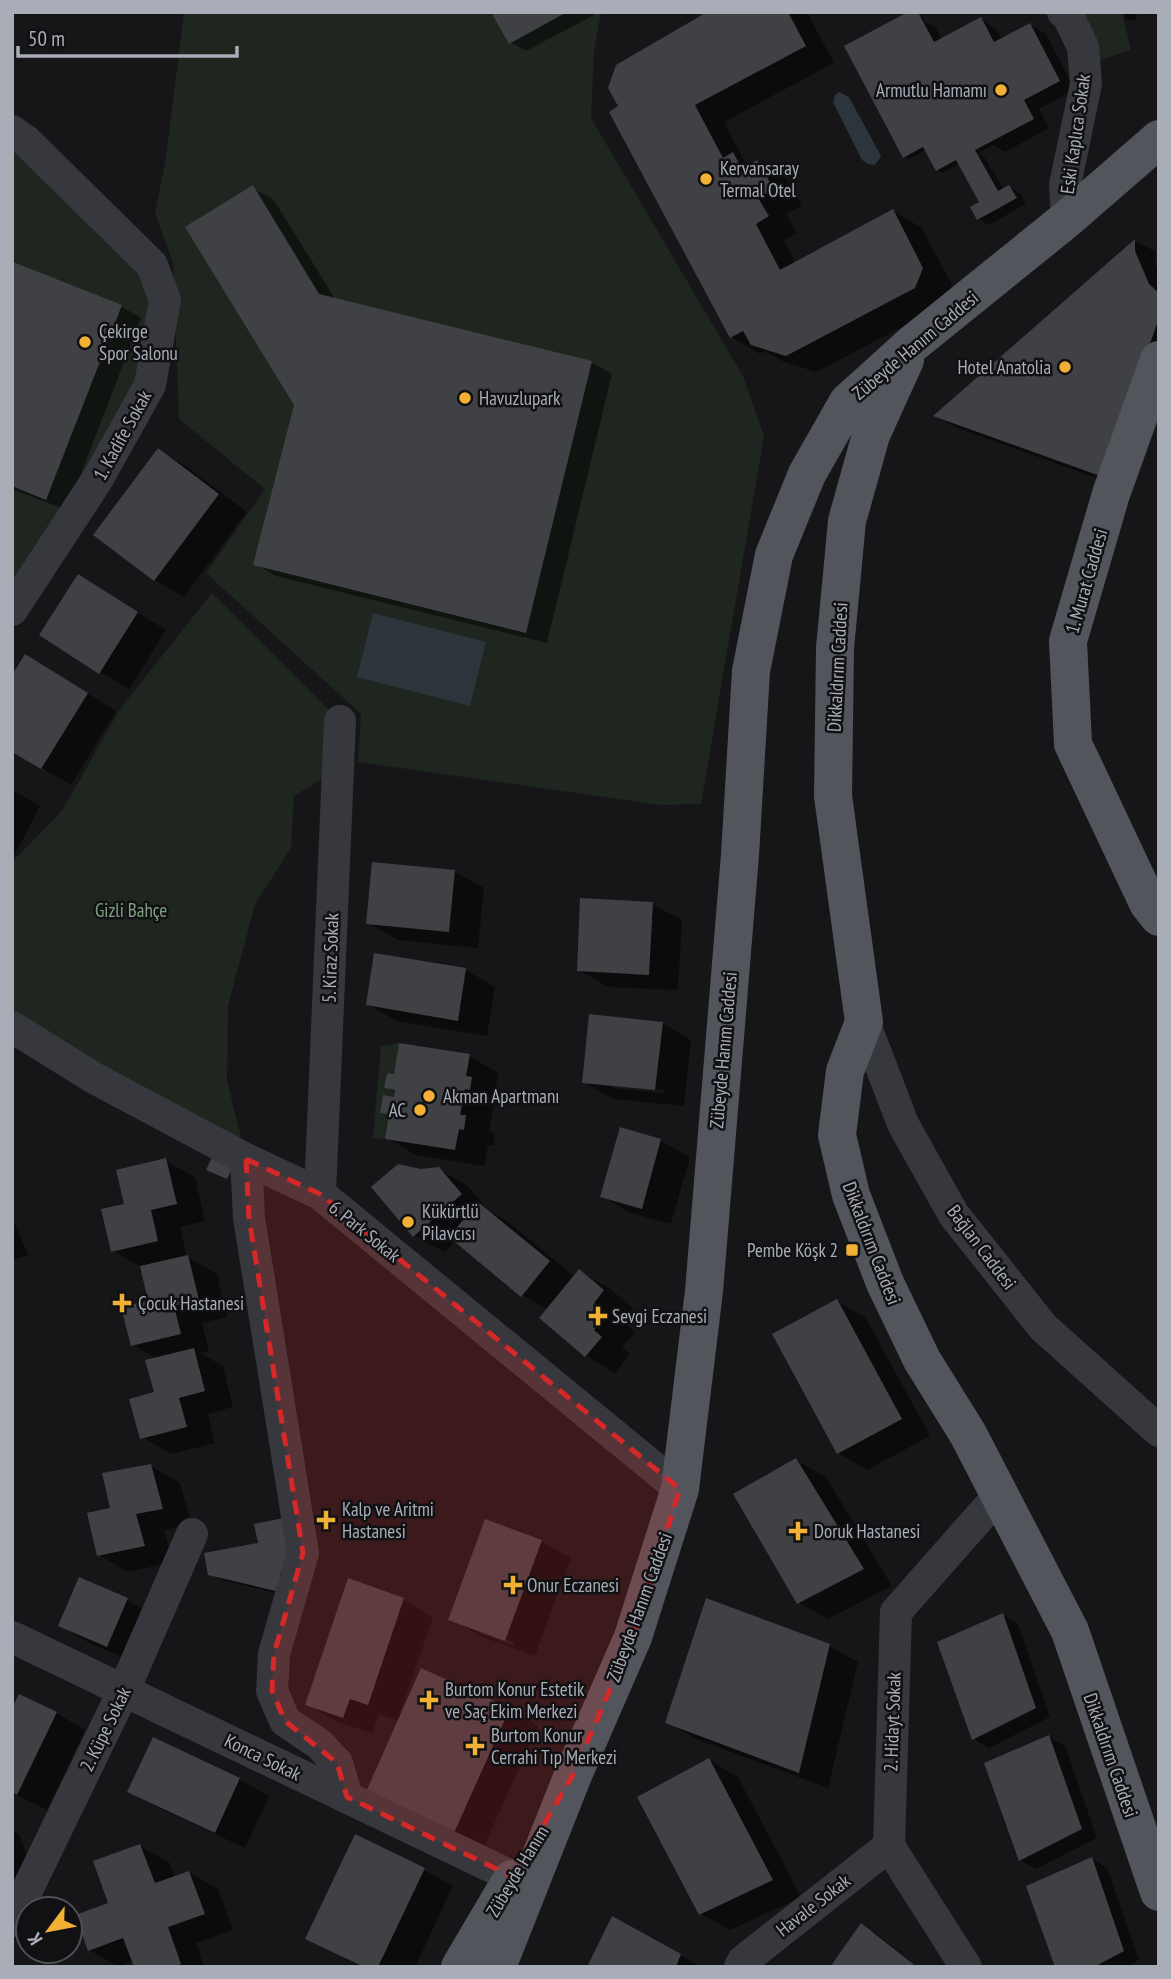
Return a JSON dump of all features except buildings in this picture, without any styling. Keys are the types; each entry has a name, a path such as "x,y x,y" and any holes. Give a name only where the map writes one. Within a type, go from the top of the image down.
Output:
{"main road":[{"path":"1067,219 1159,139"},
{"path":"1067,219 1159,168"},
{"name":"Zübeyde Hanım Caddesi","path":"497,1967 573,1775 633,1637 680,1489 704,1291 740,855 751,671 774,555 807,474 848,402 911,345 1067,219"},
{"name":"Dikkaldırım Caddesi","path":"911,345 871,435 848,521 835,648 833,796 864,1022 845,1071 837,1135 851,1195 885,1283 922,1360 968,1434 1070,1631 1159,1892"},
{"name":"1. Murat Caddesi","path":"1159,360 1111,494 1068,641 1073,744 1149,903 1159,917"},
{"name":"Zübeyde Hanım","path":"460,1967 573,1775"}],"street":[{"name":"Eski Kaplıca Sokak","path":"1063,12 1068,16 1083,47 1086,84 1065,185 1067,219"},
{"name":"1. Kadife Sokak","path":"12,131 32,147 152,265 165,300 150,385 97,480 12,610"},
{"name":"5. Kiraz Sokak","path":"320,1194 340,721"},
{"name":"Bağlan Caddesi","path":"864,1022 903,1124 954,1215 1043,1326 1159,1431"},
{"name":"6. Park Sokak","path":"12,1027 94,1078 246,1159 320,1194 680,1489"},
{"path":"246,1159 248,1218 303,1553 274,1654 272,1691 285,1721 319,1744 337,1762 346,1797"},
{"name":"2. Hidayt Sokak","path":"889,1846 895,1612 1000,1494"},
{"name":"2. Küpe Sokak","path":"12,1921 124,1690 192,1534"},
{"name":"Konca Sokak","path":"12,1637 513,1877"},
{"path":"889,1846 966,1967"},
{"name":"Havale Sokak","path":"740,1967 743,1961 889,1846"}],"highlighted area":[{"path":"246,1159 320,1194 680,1489 633,1637 573,1775 513,1877 347,1797 337,1763 285,1721 272,1691 274,1654 303,1553 249,1218"}],"green space":[{"name":"Havuzlupark","path":"184,12 601,12 594,51 591,118 743,376 764,436 701,804 661,805 358,762 361,714 206,573 265,489 179,419 173,263 155,213 165,164"},
{"path":"1063,12 1122,12 1131,50 1085,65"},
{"name":"Çekirge Spor Salonu","path":"12,131 152,265 150,385 12,610"},
{"name":"Gizli Bahçe","path":"212,593 340,721 338,769 294,796 291,848 255,904 228,1006 227,1080 246,1159 12,1027 12,862 62,811 120,709"},
{"path":"399,1043 394,1074 387,1073 384,1088 395,1090 394,1097 383,1095 389,1114 385,1139 373,1138 381,1046"}],"shaded area":[{"path":"839,92 849,97 881,156 875,165 862,160 833,102"},
{"path":"373,613 486,642 470,706 357,677"}],"place":[{"name":"Armutlu Hamamı","path":"1001,90"},
{"name":"Kervansaray Termal Otel","path":"706,179"},
{"name":"Çekirge Spor Salonu","path":"85,342"},
{"name":"Hotel Anatolia","path":"1065,367"},
{"name":"Havuzlupark","path":"465,398"},
{"name":"Akman Apartmanı","path":"429,1096"},
{"name":"AC","path":"420,1110"},
{"name":"Kükürtlü Pilavcısı","path":"408,1222"},
{"name":"Pembe Köşk 2","path":"852,1250"},
{"name":"Çocuk Hastanesi","path":"122,1303"},
{"name":"Sevgi Eczanesi","path":"598,1316"},
{"name":"Kalp ve Aritmi Hastanesi","path":"326,1520"},
{"name":"Doruk Hastanesi","path":"798,1531"},
{"name":"Onur Eczanesi","path":"513,1585"},
{"name":"Burtom Konur Estetik ve Saç Ekim Merkezi","path":"429,1700"},
{"name":"Burtom Konur Cerrahi Tıp Merkezi","path":"475,1746"}]}
